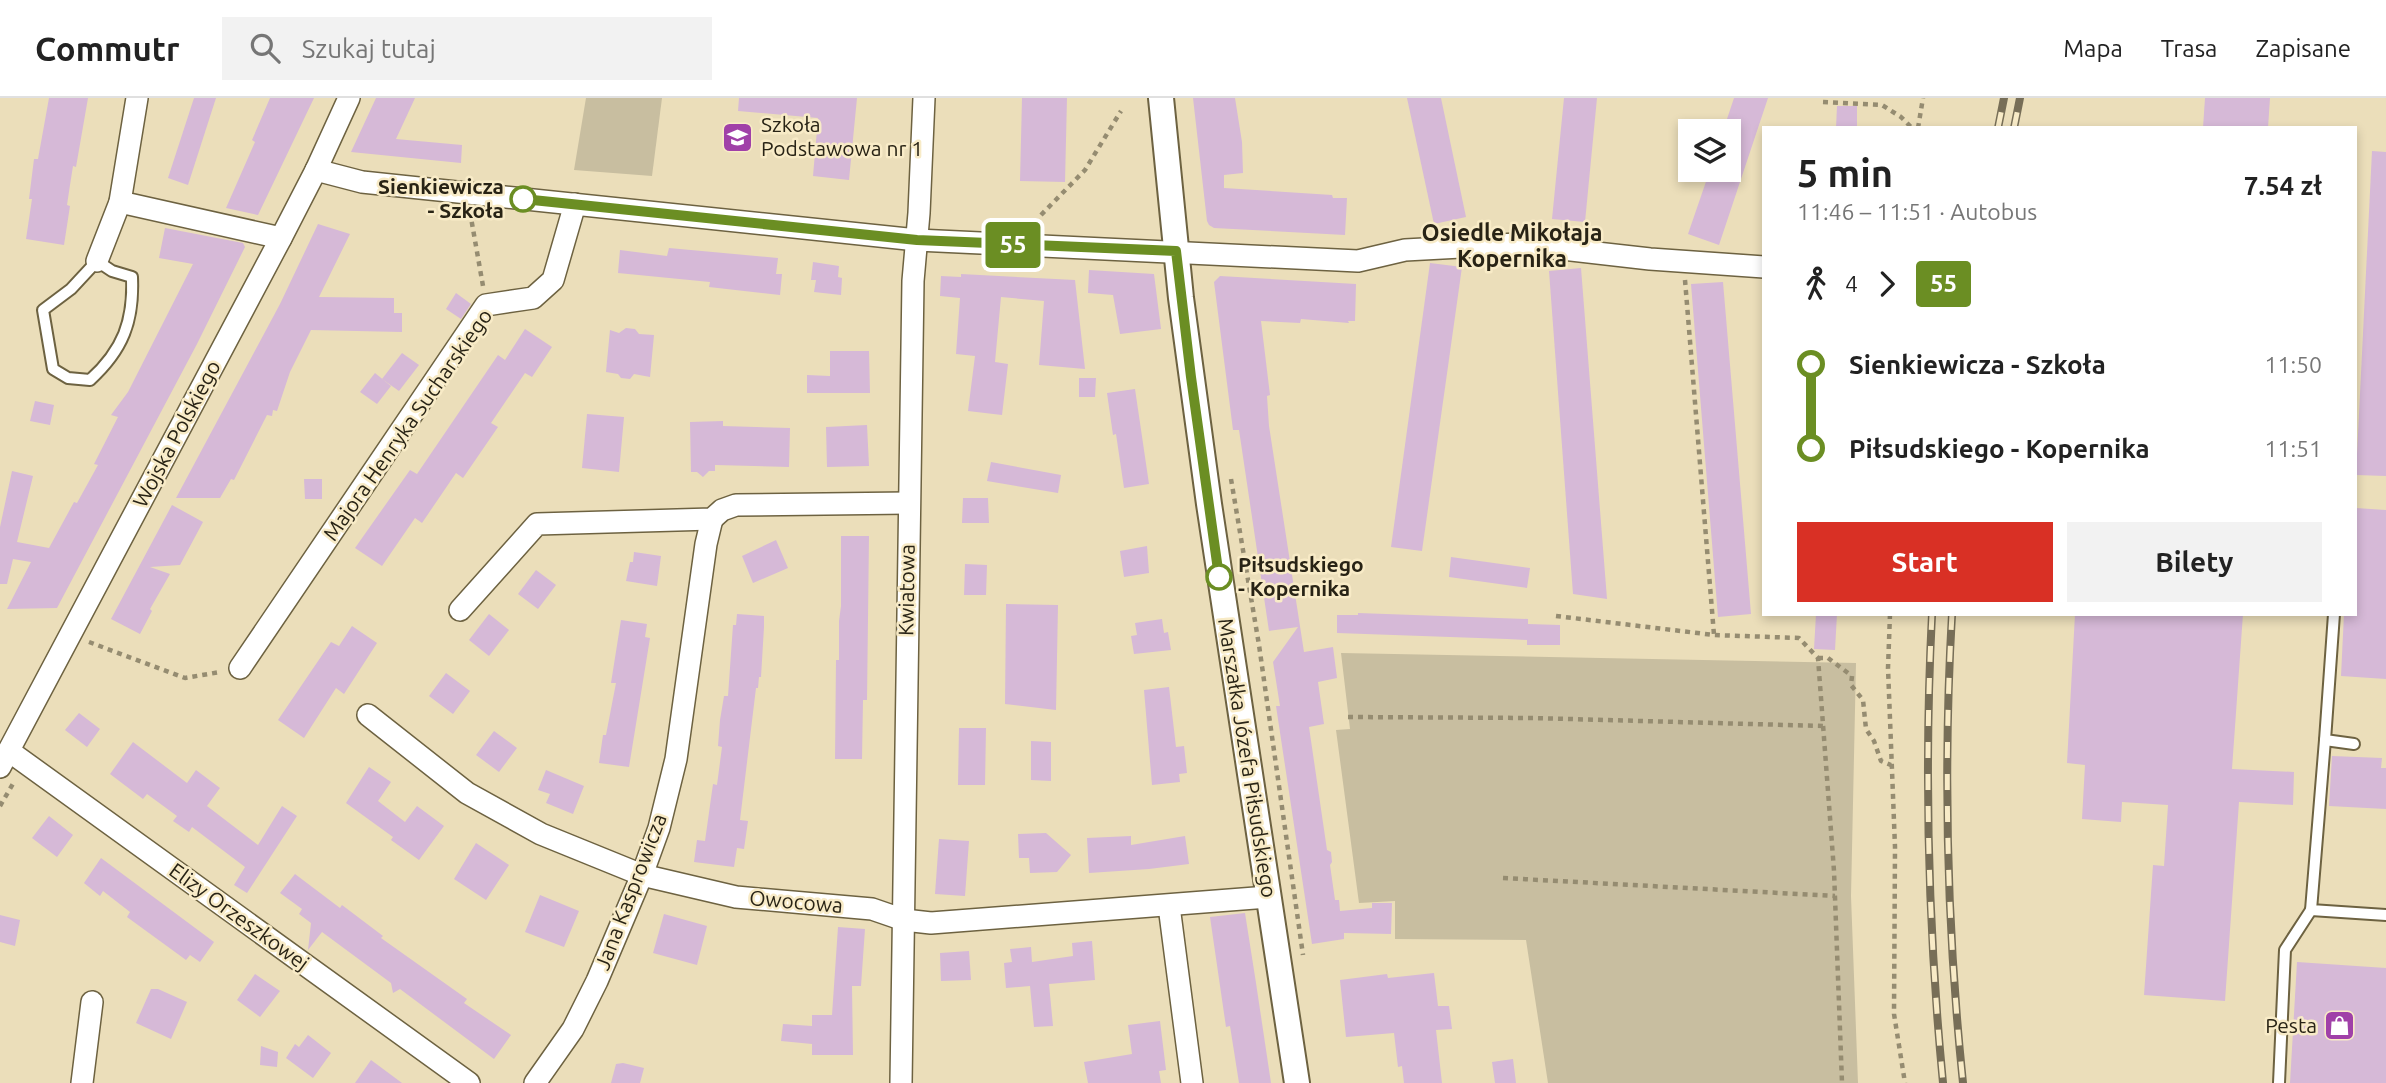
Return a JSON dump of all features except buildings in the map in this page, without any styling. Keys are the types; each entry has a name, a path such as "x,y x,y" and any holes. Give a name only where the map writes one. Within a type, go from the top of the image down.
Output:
{"street":[{"path":"97,261 120,202 137,98"},
{"name":"Wojska Polskiego","path":"3,760 281,238 349,98"},
{"name":"Kwiatowa","path":"901,1083 913,281 924,98"},
{"name":"Marszałka Józefa Piłsudskiego","path":"1161,98 1176,251 1209,504 1297,1083"},
{"path":"316,170 362,182 917,240 1358,261 1405,250 1517,244 1762,267"},
{"path":"120,202 281,238"},
{"name":"Majora Henryka Sucharskiego","path":"240,668 486,304 533,298 553,280 575,204"},
{"path":"460,610 537,524 712,519 722,510 736,505 909,503"},
{"name":"Jana Kasprowicza","path":"534,1083 573,1029 597,981 659,828 676,759 706,544 712,519"},
{"name":"Owocowa","path":"368,715 467,793 541,834 642,875 736,897 872,909 904,920 931,923 1268,897"},
{"name":"Elizy Orzeszkowej","path":"3,760 469,1083"},
{"path":"1168,906 1192,1083"},
{"path":"82,1083 92,1002"}],"lane":[{"path":"97,261 111,271 132,277 133,302 124,336 109,362 90,380 68,378 53,369 43,310 71,289 97,261"},
{"path":"2279,1083 2285,950 2311,911 2334,616"},
{"path":"2325,740 2354,744"},
{"path":"2311,911 2386,915"}],"path":[{"path":"1918,126 1923,98"},
{"path":"1823,102 1882,105 1910,126"},
{"path":"1041,215 1084,170 1121,111"},
{"path":"469,208 486,304"},
{"path":"1684,261 1714,635"},
{"path":"1556,616 1714,635 1799,638 1818,658 1835,896 1842,1083"},
{"path":"1890,616 1888,668 1895,847 1894,1014 1905,1083"},
{"path":"82,653 94,630"},
{"path":"88,642 185,678 240,668"},
{"path":"1818,658 1828,658 1852,677 1851,685 1863,700 1866,729 1874,741 1881,761 1891,765"},
{"path":"1348,717 1533,718 1823,726"},
{"path":"1503,878 1835,896"}],"shaded area":[{"path":"586,98 662,98 652,176 574,170"},
{"path":"1341,653 1856,663 1851,896 1858,1083 1548,1083 1526,940 1395,939 1395,901 1359,903 1336,730 1350,729"}],"railway":[{"path":"1998,126 2004,98"},
{"path":"2014,126 2020,98"},
{"path":"1932,616 1928,732 1929,849 1943,1083"},
{"path":"1952,616 1948,849 1953,966 1963,1083"}],"bus line":[{"name":"55","path":"523,199 917,240 1176,251 1219,577"}],"place":[{"name":"Szkoła Podstawowa nr 1","path":"738,137"},
{"name":"Sienkiewicza - Szkoła","path":"523,199"},
{"name":"Piłsudskiego - Kopernika","path":"1219,577"},
{"name":"Pesta","path":"2340,1026"}],"district":[{"name":"Osiedle Mikołaja Kopernika","path":"1512,246"}]}
